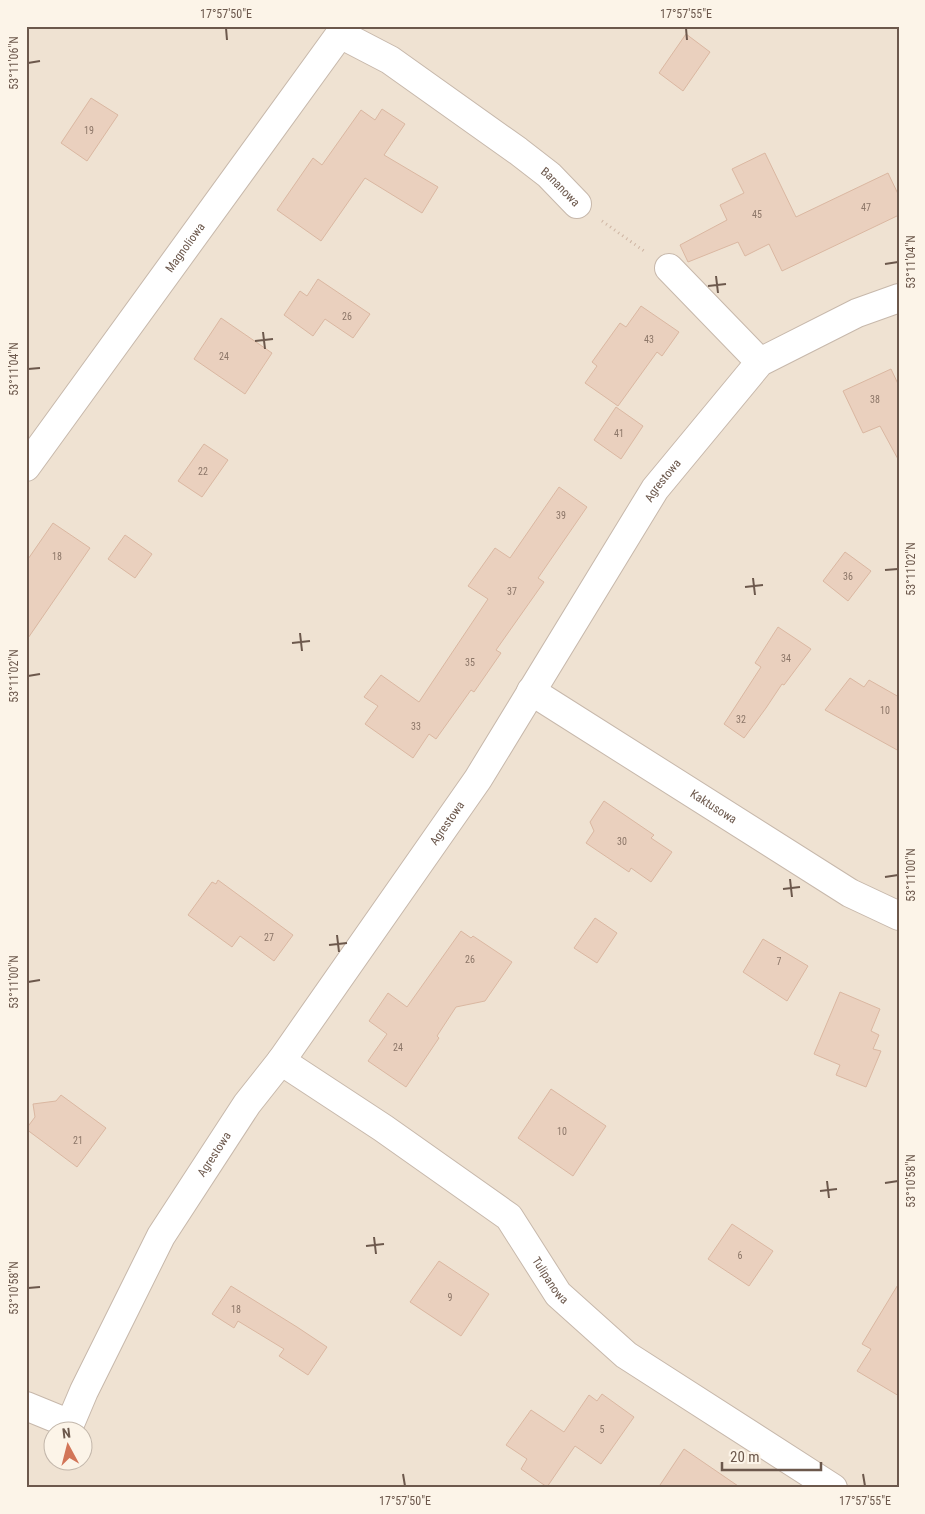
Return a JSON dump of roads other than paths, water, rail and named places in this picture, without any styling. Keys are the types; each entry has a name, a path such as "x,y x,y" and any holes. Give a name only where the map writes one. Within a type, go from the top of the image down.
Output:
{"street":[{"name":"Bananowa","path":"341,30 390,60 518,150 549,175 578,204"},
{"name":"Magnoliowa","path":"26,467 341,30"},
{"path":"669,268 760,362"},
{"name":"Agrestowa","path":"26,1406 70,1424 84,1391 161,1236 246,1104 281,1061 478,780 654,489 760,362 857,313 899,298"},
{"name":"Kaktusowa","path":"531,691 850,893 899,916"},
{"name":"Tulipanowa","path":"281,1061 382,1128 509,1217 558,1294 626,1355 833,1488"}]}
